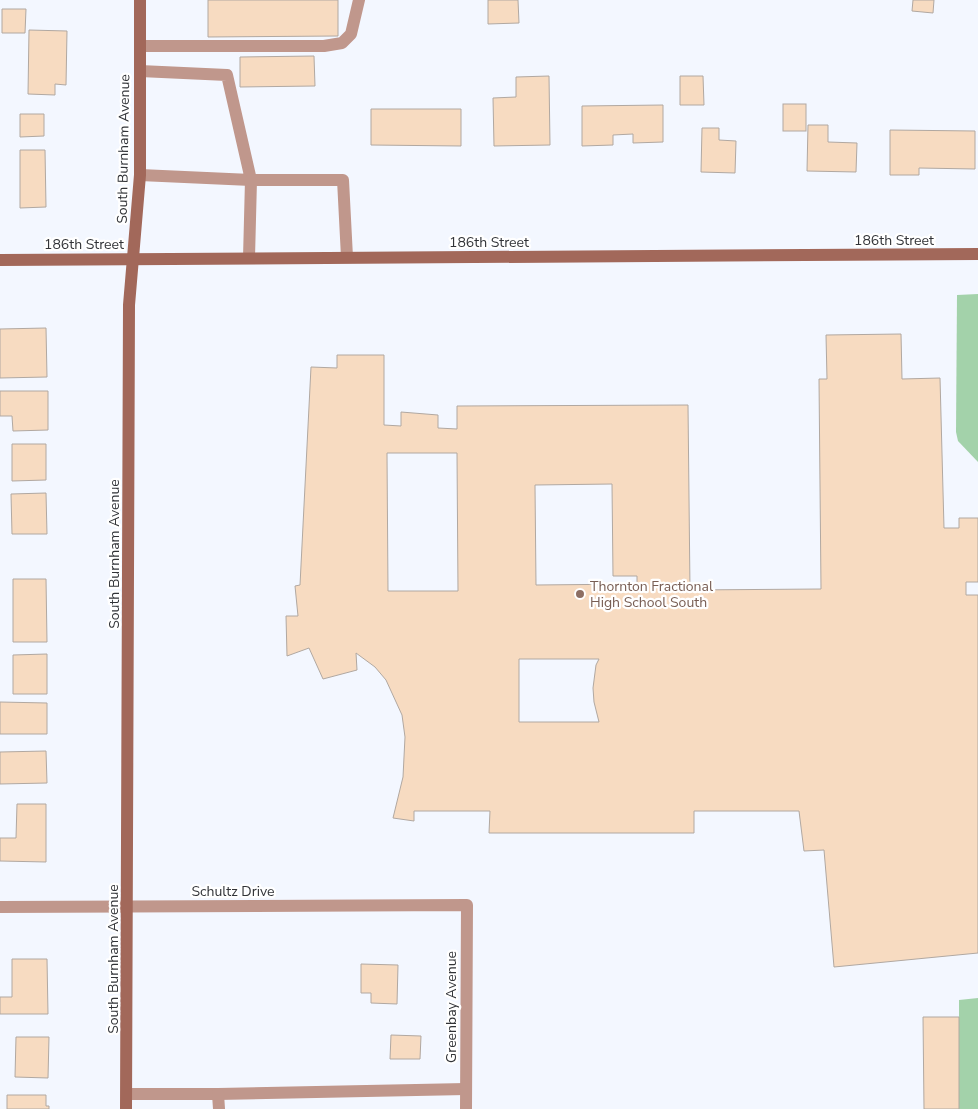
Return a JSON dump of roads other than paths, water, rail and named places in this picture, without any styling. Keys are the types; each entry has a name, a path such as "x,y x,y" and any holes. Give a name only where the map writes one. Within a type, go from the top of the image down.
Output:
{"main road":[{"name":"South Burnham Avenue","path":"126,1109 129,305 135,259 140,175 140,0"},
{"name":"186th Street","path":"0,260 978,254"}],"street":[{"path":"140,46 324,46 342,44 351,34 359,0"},
{"path":"140,71 227,75 251,180 249,258"},
{"path":"140,175 251,180 343,180 347,257"},
{"name":"Schultz Drive","path":"0,907 466,904"},
{"name":"Greenbay Avenue","path":"466,904 466,1109"},
{"path":"127,1094 466,1089"},
{"path":"218,1094 219,1109"}],"place":[{"name":"Thornton Fractional High School South","path":"580,594"}]}
